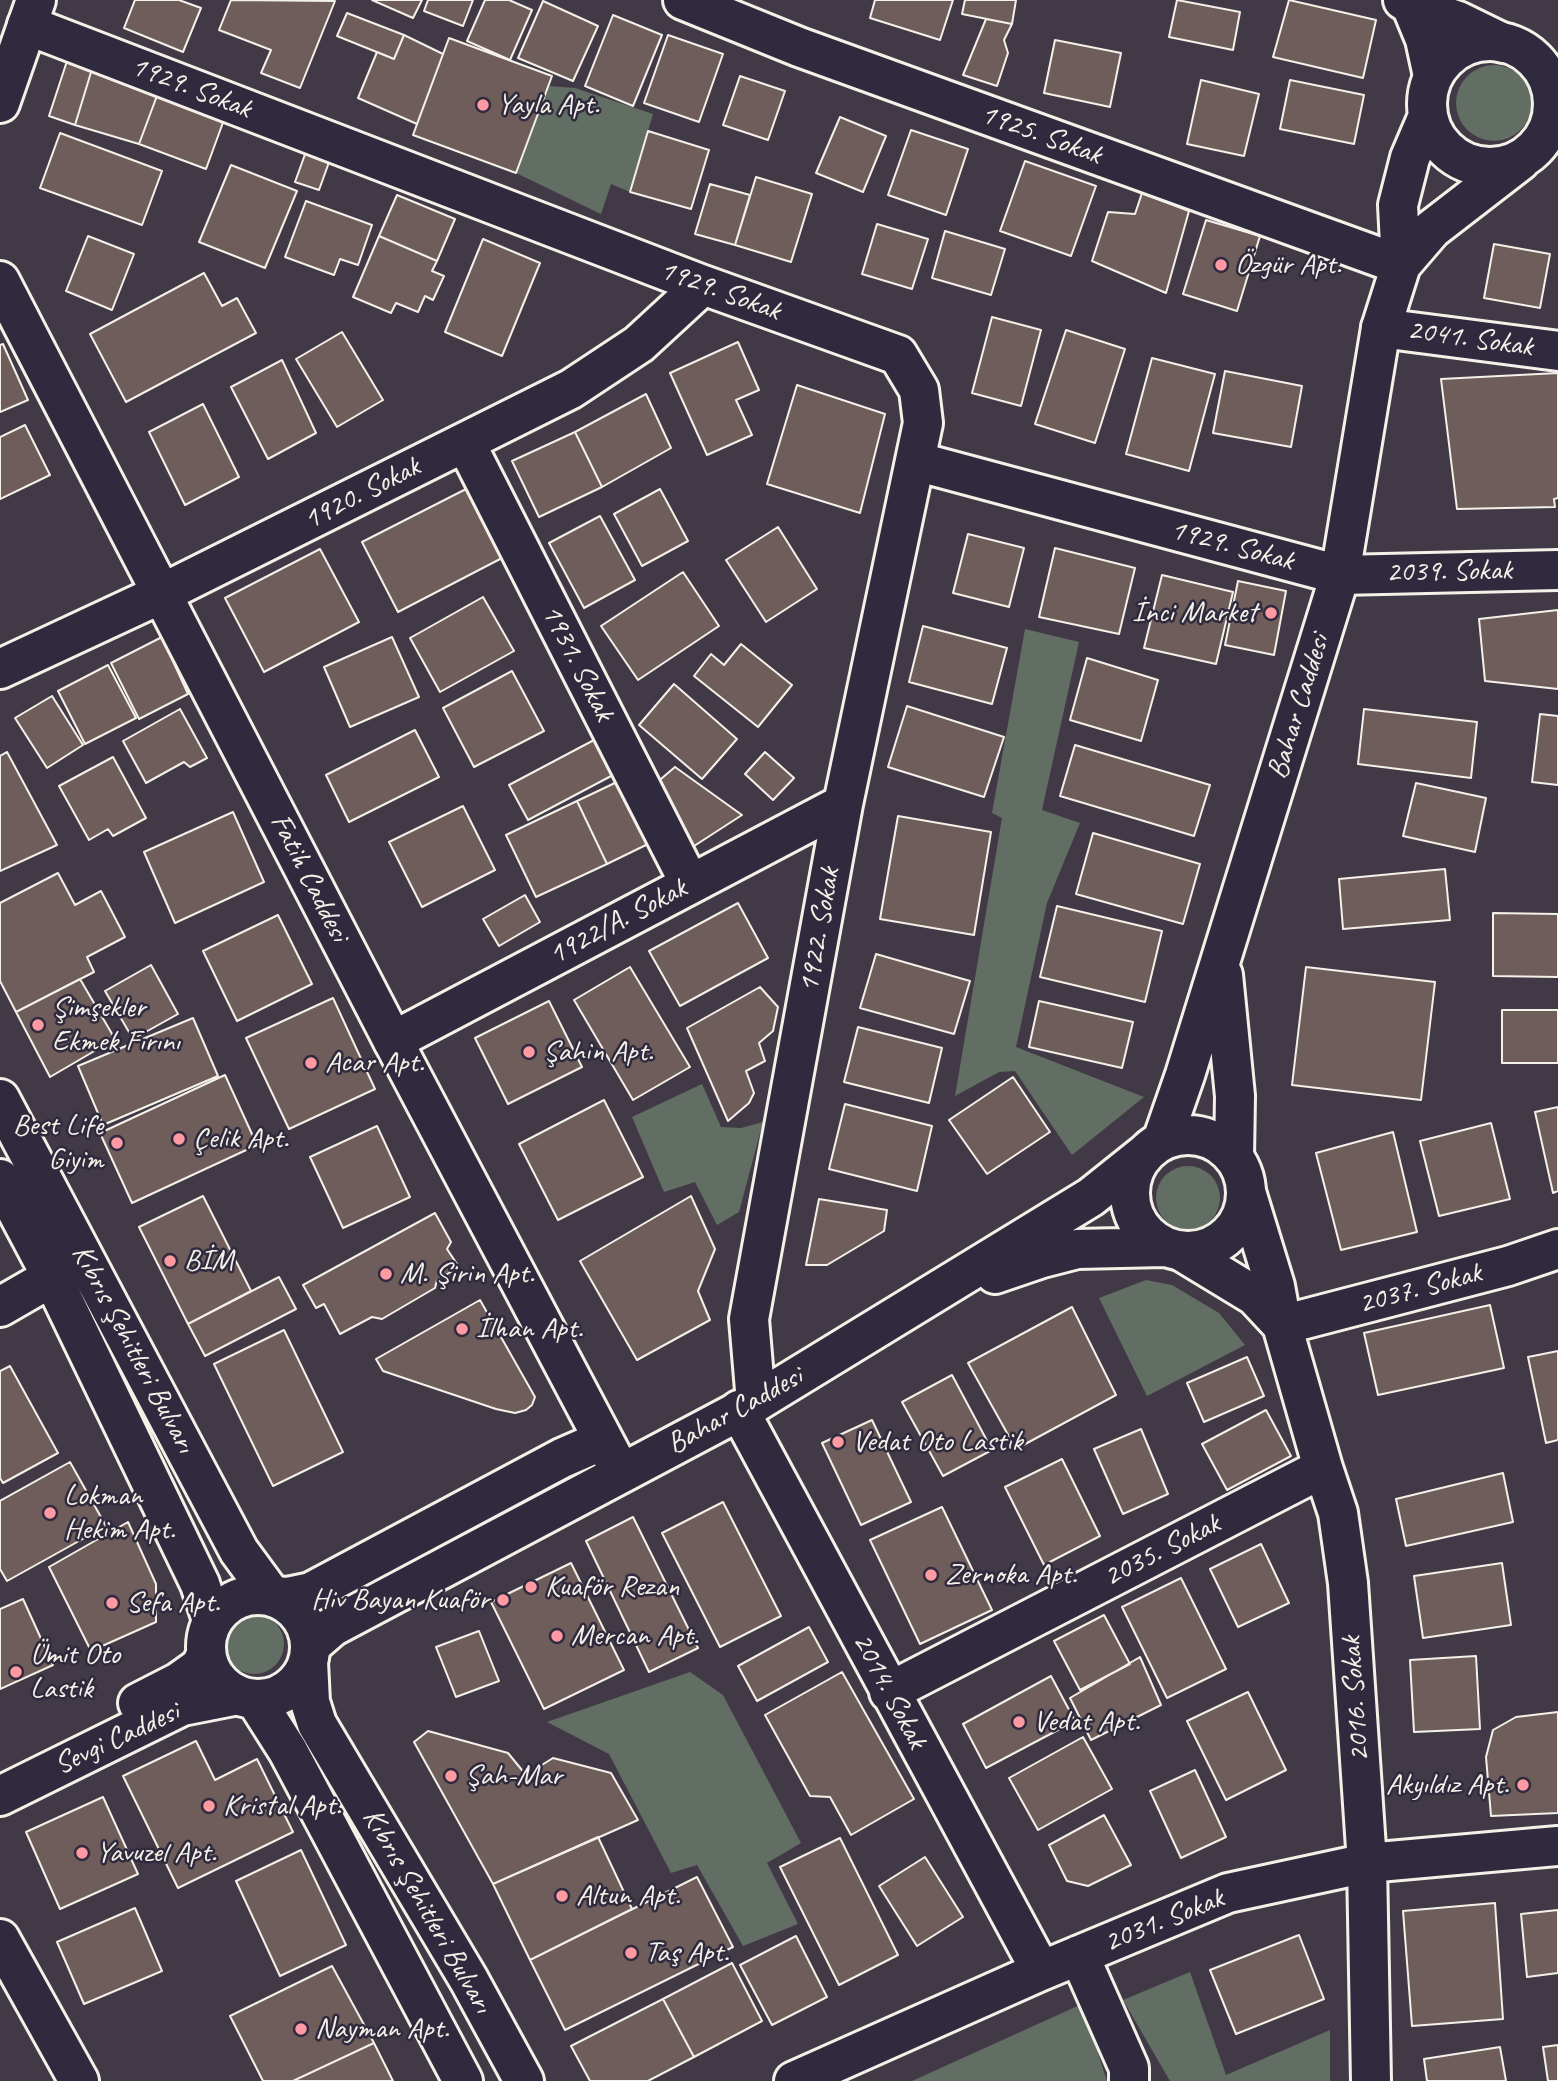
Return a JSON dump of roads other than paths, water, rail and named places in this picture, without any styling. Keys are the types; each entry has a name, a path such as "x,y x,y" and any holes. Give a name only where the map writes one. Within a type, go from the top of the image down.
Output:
{"street":[{"name":"1925. Sokak","path":"683,0 799,47 1401,265"},
{"path":"1407,3 1458,21 1513,47 1558,64"},
{"path":"1407,3 1425,39 1433,76"},
{"path":"3,85 32,13"},
{"name":"1929. Sokak","path":"32,13 703,285 898,355 919,390 923,423 915,461 1340,575"},
{"path":"1482,42 1513,47 1539,64 1549,83 1553,103 1550,125 1540,143 1525,158 1506,165 1485,167 1465,163 1448,151 1435,136 1428,116 1427,96 1433,76 1445,60 1462,48 1482,42"},
{"name":"Bahar Caddesi","path":"309,1654 332,1627 747,1406 1091,1197 1154,1147 1221,960 1340,575 1381,328 1401,265 1398,205 1410,158 1428,116"},
{"name":"Bahar Caddesi","path":"1401,265 1432,229 1525,158 1558,140"},
{"name":"Fatih Caddesi","path":"0,281 393,1041 621,1474"},
{"name":"1920. Sokak","path":"0,669 163,593 571,389 639,344 703,285"},
{"name":"2041. Sokak","path":"1381,328 1558,351"},
{"name":"1931. Sokak","path":"465,442 690,884"},
{"name":"1922. Sokak","path":"747,1406 749,1319 843,804 915,461"},
{"name":"2039. Sokak","path":"1340,575 1558,569"},
{"name":"1922/A. Sokak","path":"393,1041 843,804"},
{"path":"1221,960 1236,1096 1234,1158"},
{"name":"Kıbrıs Şehitleri Bulvarı","path":"0,1099 239,1551 272,1596"},
{"path":"930,1296 1077,1249 1172,1249 1200,1251 1217,1244 1233,1231 1243,1214 1247,1195 1244,1175 1234,1158 1219,1144 1201,1136 1182,1135 1154,1147 1135,1168 1130,1185 1130,1204 1137,1222 1148,1236 1172,1249 1255,1296 1282,1325"},
{"name":"Kıbrıs Şehitleri Bulvarı","path":"0,1179 52,1277 194,1572 209,1638"},
{"name":"2016. Sokak","path":"1247,1195 1276,1286 1282,1325 1323,1468 1339,1513 1348,1583 1367,1863 1371,2081"},
{"name":"2037. Sokak","path":"1282,1325 1508,1266 1558,1249"},
{"path":"0,1307 52,1277"},
{"name":"2014. Sokak","path":"747,1406 889,1692 1041,1971"},
{"path":"0,1774 179,1682 200,1667 209,1638 224,1607 238,1598 255,1595 287,1597 311,1592 562,1458 603,1440"},
{"name":"2035. Sokak","path":"889,1692 1323,1468"},
{"path":"209,1638 212,1672 223,1686 247,1697 273,1696 288,1689 300,1678 309,1654 307,1629 299,1615 287,1603 272,1596"},
{"name":"Kıbrıs Şehitleri Bulvarı","path":"309,1654 310,1702 317,1724 468,1980 524,2081"},
{"name":"Kıbrıs Şehitleri Bulvarı","path":"247,1697 288,1751 463,2081"},
{"name":"Sevgi Caddesi","path":"0,1796 182,1706 247,1697"},
{"name":"2031. Sokak","path":"811,2078 1041,1971 1228,1893 1367,1863 1558,1846"},
{"path":"0,1939 79,2081"},
{"path":"1079,1955 1129,2068 1129,2081"}],"place":[{"name":"Yayla Apt.","path":"483,105"},
{"name":"Özgür Apt.","path":"1221,265"},
{"name":"İnci Market","path":"1271,613"},
{"name":"Şimşekler Ekmek Fırını","path":"38,1025"},
{"name":"Şahin Apt.","path":"529,1052"},
{"name":"Acar Apt.","path":"311,1063"},
{"name":"Çelik Apt.","path":"179,1139"},
{"name":"Best Life Giyim","path":"117,1143"},
{"name":"BİM","path":"170,1261"},
{"name":"M. Şirin Apt.","path":"386,1274"},
{"name":"İlhan Apt.","path":"462,1329"},
{"name":"Vedat Oto Lastik","path":"838,1442"},
{"name":"Lokman Hekim Apt.","path":"50,1513"},
{"name":"Zernoka Apt.","path":"931,1575"},
{"name":"Kuaför Rezan","path":"531,1587"},
{"name":"Hiv Bayan Kuaför","path":"503,1600"},
{"name":"Sefa Apt.","path":"112,1603"},
{"name":"Mercan Apt.","path":"557,1636"},
{"name":"Ümit Oto Lastik","path":"16,1672"},
{"name":"Vedat Apt.","path":"1019,1722"},
{"name":"Şah-Mar","path":"451,1776"},
{"name":"Akyıldız Apt.","path":"1523,1785"},
{"name":"Kristal Apt.","path":"209,1806"},
{"name":"Yavuzel Apt.","path":"82,1853"},
{"name":"Altun Apt.","path":"562,1896"},
{"name":"Taş Apt.","path":"631,1953"},
{"name":"Nayman Apt.","path":"301,2029"}]}
